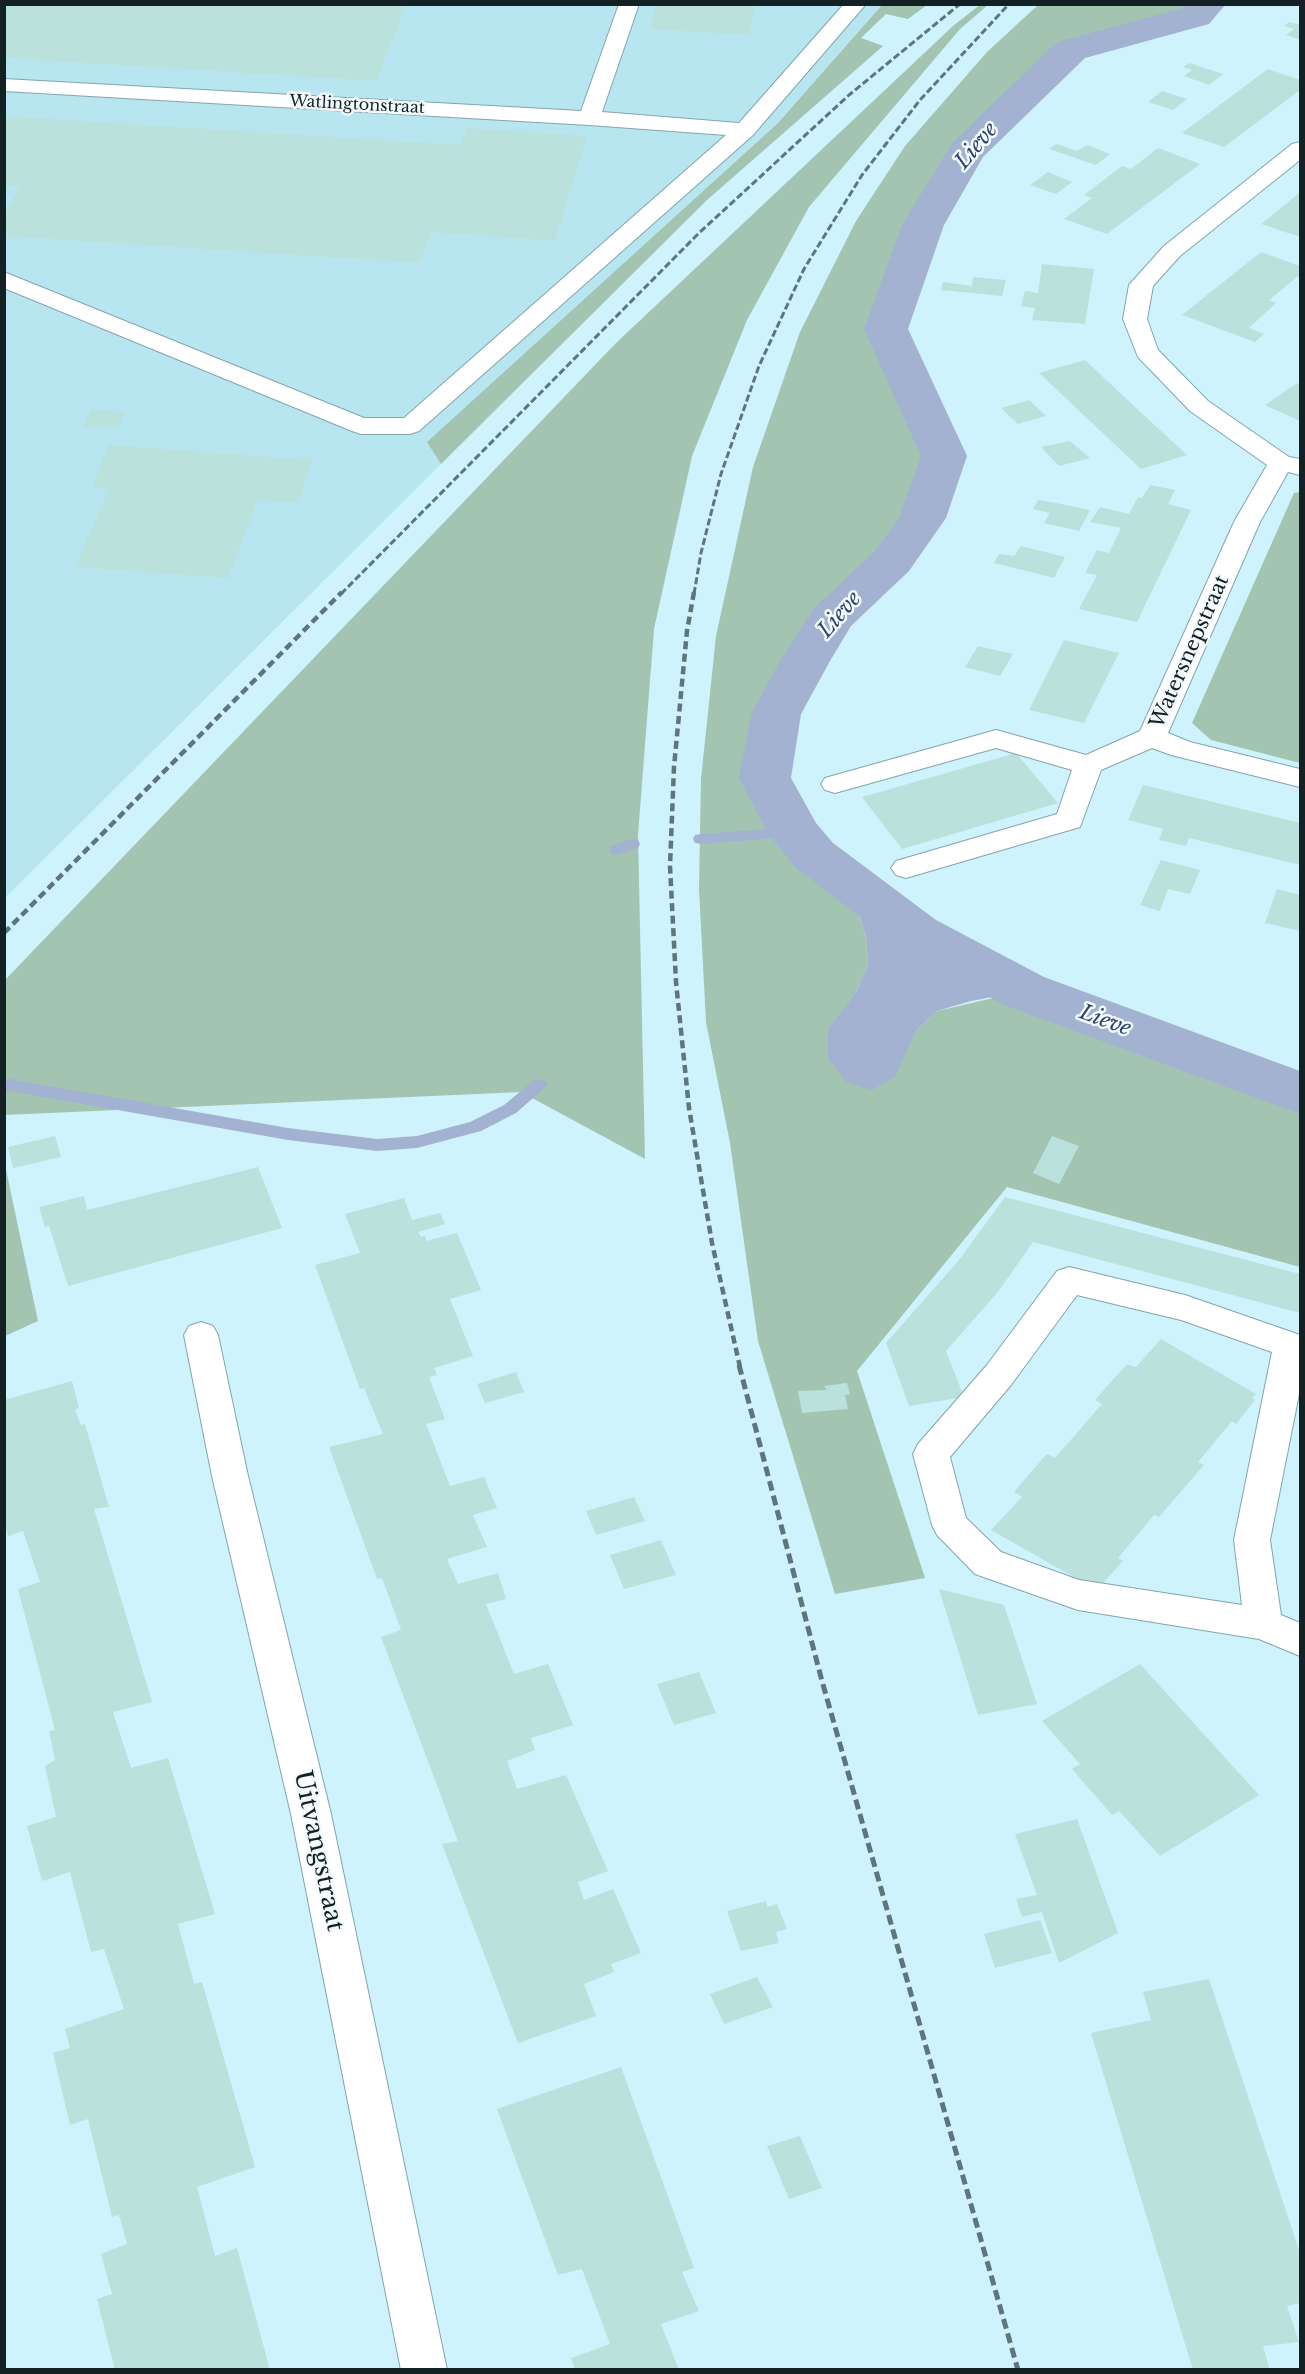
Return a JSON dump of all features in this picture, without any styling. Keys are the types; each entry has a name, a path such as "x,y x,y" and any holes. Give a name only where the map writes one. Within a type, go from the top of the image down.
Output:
{"street":[{"path":"589,118 629,4"},
{"path":"4,279 361,426 410,426 745,130 856,4"},
{"name":"Watlingtonstraat","path":"4,85 589,118 745,130"},
{"name":"Watersnepstraat","path":"1300,149 1172,251 1141,285 1135,319 1147,351 1199,406 1291,465 1247,522 1152,737 1181,749 1300,778"},
{"path":"835,784 996,739 1088,765 1152,737"},
{"path":"906,868 1070,820 1088,765"},
{"path":"1263,1624 1252,1540 1292,1345 1185,1308 1069,1280 999,1375 931,1454 950,1525 988,1563 1078,1595 1263,1624 1300,1640"},
{"name":"Uitvangstraat","path":"201,1335 230,1476 311,1814 424,2370"}],"shaded area":[{"path":"5,5 882,5 778,123 428,442 441,464 5,898"},
{"path":"866,896 916,936 1024,991 971,1001 937,1011 916,1031 895,1077 872,1090 846,1082 828,1058 828,1029 856,992 868,965 866,937 856,904"}],"green space":[{"path":"981,4 988,5 960,29 809,207 747,320 692,456 654,629 638,835 645,1159 521,1092 5,1115 5,980 616,343 953,26"},
{"path":"882,5 927,5 908,19 886,14 861,38 883,46 707,200 441,464 427,442 778,123"},
{"path":"1038,5 1208,5 1196,16 1071,50 967,151 923,225 887,329 944,456 922,518 892,561 831,618 805,661 776,714 765,778 794,832 814,855 866,896 856,905 866,937 868,965 856,992 828,1030 905,1052 916,1031 937,1011 1024,991 1300,1093 1300,1267 1007,1187 857,1371 925,1578 835,1594 758,1341 730,1143 706,1022 699,889 701,779 716,636 753,467 800,332 856,221 905,146 987,52"},
{"path":"1300,492 1300,763 1211,740 1192,723 1294,493"},
{"path":"4,1160 38,1321 5,1336 4,1336"}],"building":[{"path":"4,4 407,4 376,81 4,58"},
{"path":"657,4 756,4 749,35 650,29"},
{"path":"1289,22 1300,25 1300,40 1286,35 1294,29 1284,26"},
{"path":"1189,63 1223,74 1209,85 1184,76 1192,70 1183,67"},
{"path":"1268,69 1300,80 1300,90 1224,147 1182,133"},
{"path":"1162,91 1187,99 1173,110 1148,102"},
{"path":"4,116 461,145 467,128 587,136 555,241 431,232 419,263 4,236 4,215 20,187 4,186"},
{"path":"1056,144 1077,151 1087,145 1110,154 1096,165 1049,149"},
{"path":"1158,148 1200,164 1107,234 1064,219 1092,198 1084,195 1122,166 1131,169"},
{"path":"1048,172 1072,182 1056,194 1030,185"},
{"path":"1300,192 1300,237 1261,224 1286,204"},
{"path":"1261,252 1300,266 1300,277 1298,276 1269,300 1276,303 1249,328 1264,334 1255,342 1182,315"},
{"path":"1042,264 1094,269 1085,324 1032,320 1035,308 1021,306 1025,291 1038,293"},
{"path":"973,277 1006,280 1002,296 941,290 943,282 972,286"},
{"path":"1085,360 1187,455 1141,469 1039,373"},
{"path":"1297,383 1300,385 1300,421 1265,405"},
{"path":"1029,400 1046,416 1018,424 1001,408"},
{"path":"91,410 124,413 118,427 84,427"},
{"path":"1070,441 1090,458 1059,466 1041,447"},
{"path":"109,445 313,460 298,503 258,500 228,578 75,567 109,489 92,487"},
{"path":"1150,485 1175,490 1168,504 1191,510 1137,622 1079,609 1097,575 1085,573 1097,550 1109,553 1121,528 1090,522 1100,507 1129,514 1138,497 1142,498"},
{"path":"1038,500 1090,510 1079,531 1044,523 1050,513 1033,509"},
{"path":"1021,546 1065,557 1054,578 994,563 999,554 1014,556"},
{"path":"1064,640 1119,653 1084,723 1029,710"},
{"path":"978,646 1013,654 1000,676 965,667"},
{"path":"1016,753 1058,803 902,849 862,797"},
{"path":"1143,785 1300,823 1300,865 1189,838 1186,846 1159,840 1163,829 1128,820"},
{"path":"1161,860 1200,870 1190,894 1168,889 1160,911 1140,905"},
{"path":"1277,889 1300,895 1300,931 1265,923"},
{"path":"55,1136 61,1157 13,1168 8,1147"},
{"path":"1052,1136 1079,1146 1059,1184 1033,1173"},
{"path":"258,1167 282,1228 68,1286 49,1226 45,1227 39,1207 84,1196 87,1210"},
{"path":"1005,1197 1300,1274 1300,1313 1033,1242 998,1292 946,1351 964,1397 909,1406 886,1343 959,1260"},
{"path":"404,1198 412,1220 440,1213 445,1224 418,1232 421,1237 425,1236 426,1241 457,1233 481,1290 450,1299 473,1356 434,1368 437,1375 429,1377 445,1419 426,1424 450,1486 484,1477 497,1508 473,1515 487,1547 447,1559 458,1584 498,1573 506,1599 486,1604 514,1674 548,1664 573,1725 531,1738 535,1750 507,1761 517,1789 566,1775 608,1871 578,1882 584,1900 613,1889 641,1953 611,1964 614,1972 584,1984 596,2016 518,2043 442,1844 458,1841 381,1637 401,1630 382,1578 377,1579 329,1447 383,1434 364,1388 360,1389 315,1265 360,1253 345,1214"},
{"path":"1161,1339 1256,1394 1252,1398 1255,1400 1236,1424 1232,1421 1198,1462 1204,1465 1159,1517 1154,1515 1118,1558 1123,1561 1102,1584 1098,1583 1093,1588 991,1530 1022,1497 1014,1492 1047,1454 1055,1458 1102,1404 1095,1400 1127,1364 1136,1367"},
{"path":"516,1372 524,1392 485,1403 477,1384"},
{"path":"72,1381 79,1408 75,1410 81,1425 85,1424 109,1507 94,1509 152,1702 113,1712 131,1768 168,1758 215,1914 178,1924 194,1984 202,1982 255,2167 197,2187 215,2256 237,2248 270,2370 115,2370 97,2299 112,2294 101,2254 127,2244 119,2215 112,2217 88,2119 70,2125 53,2053 70,2048 65,2029 124,2009 104,1949 91,1952 70,1872 42,1881 27,1826 56,1817 45,1766 55,1760 49,1731 55,1730 18,1589 40,1582 23,1531 8,1536 4,1523 4,1400"},
{"path":"847,1383 850,1394 845,1395 848,1409 802,1413 798,1391 827,1390 824,1386"},
{"path":"634,1497 645,1521 596,1535 586,1511"},
{"path":"661,1540 676,1575 624,1589 610,1555"},
{"path":"939,1589 1004,1605 1037,1704 978,1715"},
{"path":"1140,1664 1259,1795 1160,1856 1119,1811 1112,1815 1072,1769 1080,1764 1042,1721"},
{"path":"699,1672 716,1713 674,1725 657,1684"},
{"path":"1077,1819 1118,1933 1059,1963 1042,1912 1022,1917 1016,1899 1037,1895 1015,1834"},
{"path":"766,1901 767,1907 777,1904 787,1929 776,1932 779,1943 741,1951 727,1911"},
{"path":"1040,1920 1052,1953 995,1968 984,1934"},
{"path":"757,1977 773,2007 724,2024 710,1994"},
{"path":"1209,1979 1300,2253 1300,2303 1287,2306 1299,2342 1263,2346 1270,2370 1193,2370 1091,2033 1151,2020 1143,1992"},
{"path":"621,2067 694,2268 682,2272 699,2311 661,2324 679,2370 575,2370 571,2358 610,2344 582,2269 558,2275 497,2109"},
{"path":"800,2136 822,2188 789,2199 767,2146"}],"waterway":[{"name":"Lieve","path":"1208,4 1196,16 1071,50 967,151 923,225 886,329 944,456 922,518 892,561 831,618 805,661 776,714 765,778 794,832 814,855 917,933 1024,991 1300,1093"},
{"path":"701,839 794,832"},
{"path":"617,850 632,844"},
{"path":"4,1084 288,1134 377,1145 417,1142 475,1127 510,1109 539,1085"}],"railway":[{"path":"341,594 698,234 849,95 960,4"},
{"path":"694,594 701,553 721,474 759,366 804,269 862,175 920,100 1009,4"},
{"path":"4,933 342,592"},
{"path":"694,592 687,631 674,767 670,866 676,982 689,1108 712,1243 740,1367"},
{"path":"739,1365 822,1681 1018,2370"}]}
